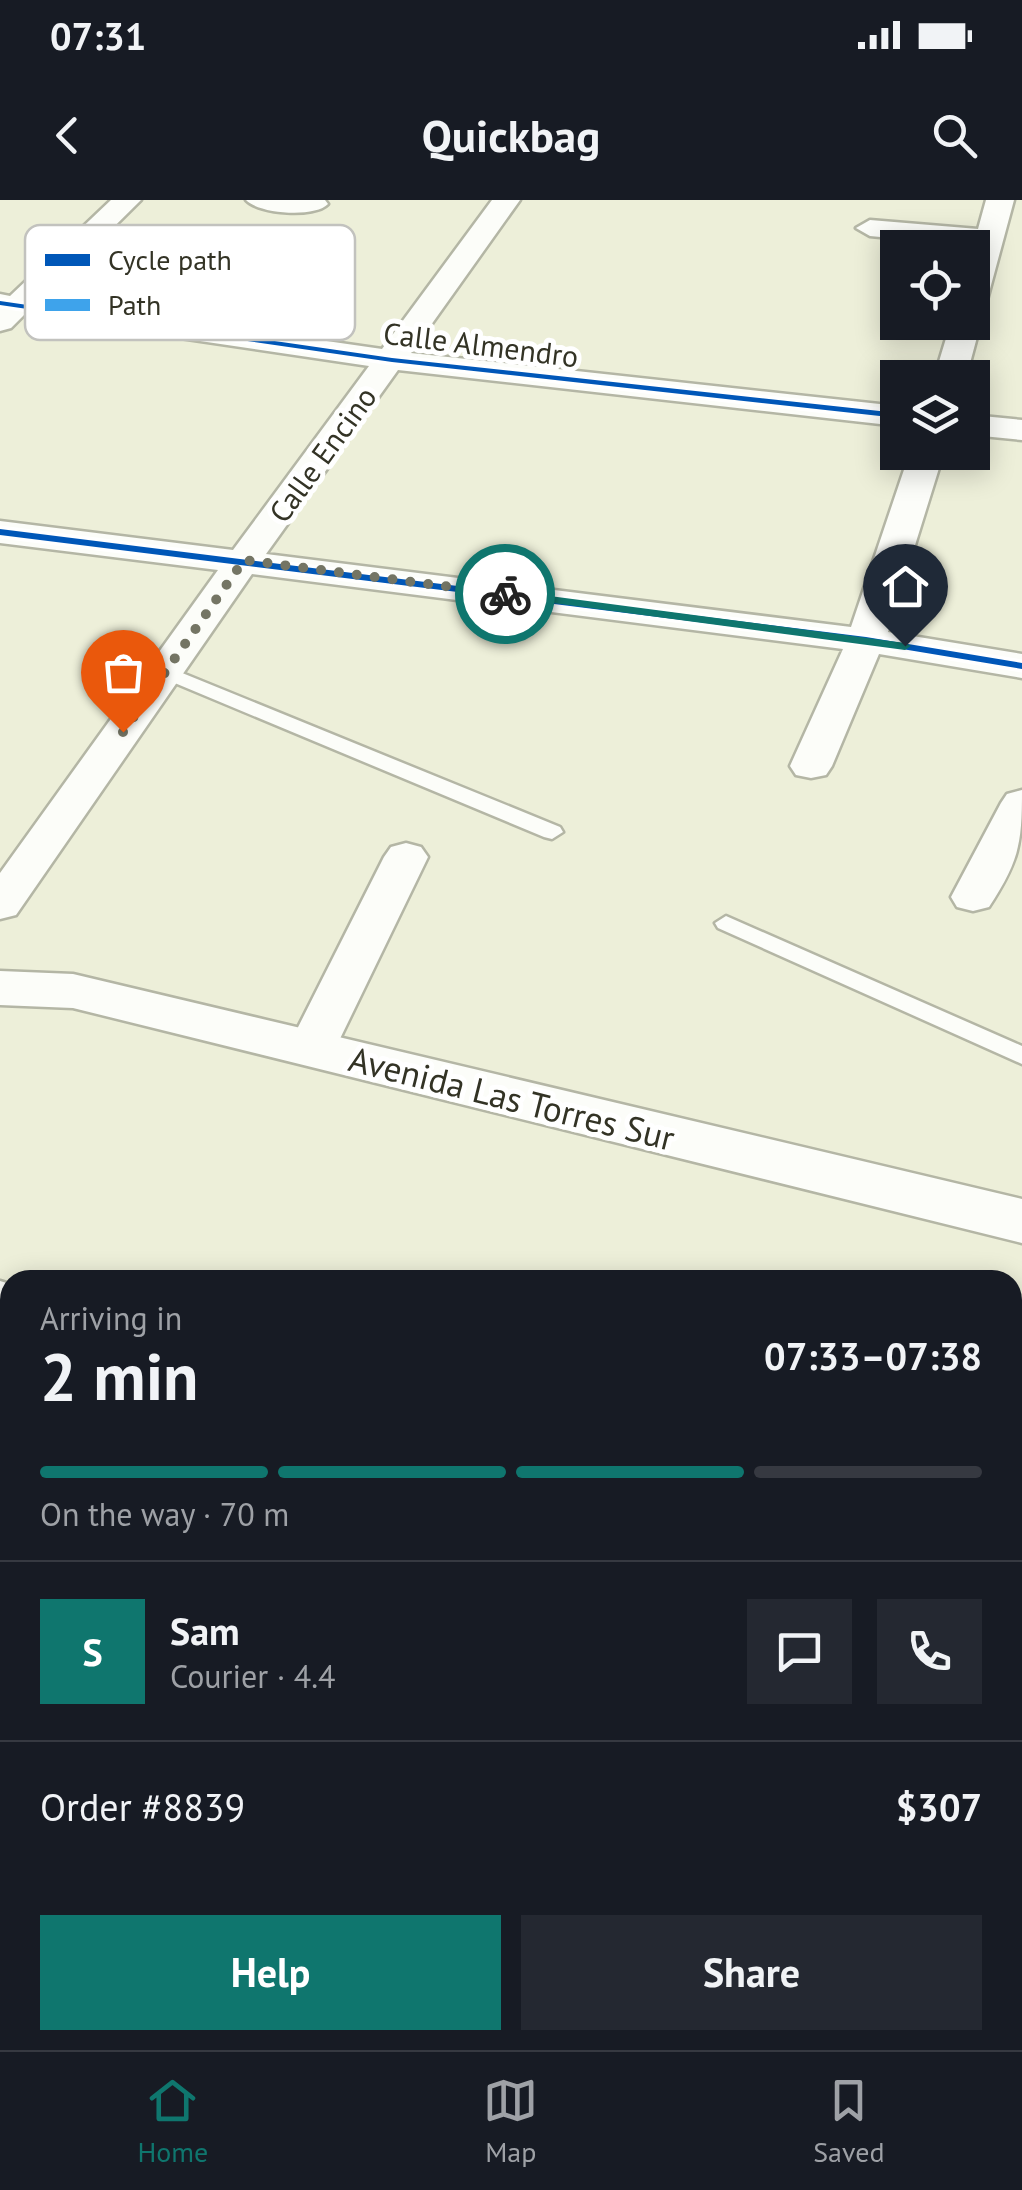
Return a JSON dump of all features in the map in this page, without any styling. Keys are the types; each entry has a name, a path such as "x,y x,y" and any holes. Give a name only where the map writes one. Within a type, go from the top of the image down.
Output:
{"main road":[{"name":"Avenida Las Torres Sur","path":"0,988 73,991 1022,1221"}],"street":[{"path":"100,225 127,200"},
{"path":"260,200 314,204"},
{"name":"Calle Encino","path":"0,905 19,849 165,672 506,200"},
{"path":"990,239 1000,200"},
{"path":"870,228 892,230"},
{"path":"6,310 25,293"},
{"name":"Calle Almendro","path":"257,340 392,360 880,414"},
{"path":"990,426 1022,430"},
{"path":"812,766 866,640 921,470"},
{"path":"0,532 866,640 1022,666"},
{"path":"973,898 1022,804"},
{"path":"311,1049 406,857"}],"lane":[{"path":"165,672 552,832"},
{"path":"726,923 1022,1056"}],"cycle path":[{"path":"0,303 25,307"},
{"path":"254,340 392,360 880,414"},
{"path":"0,532 866,640 1022,666"}],"way so far":[{"path":"123,732 244,560 505,594"}],"route":[{"path":"505,594 905,646"}]}
